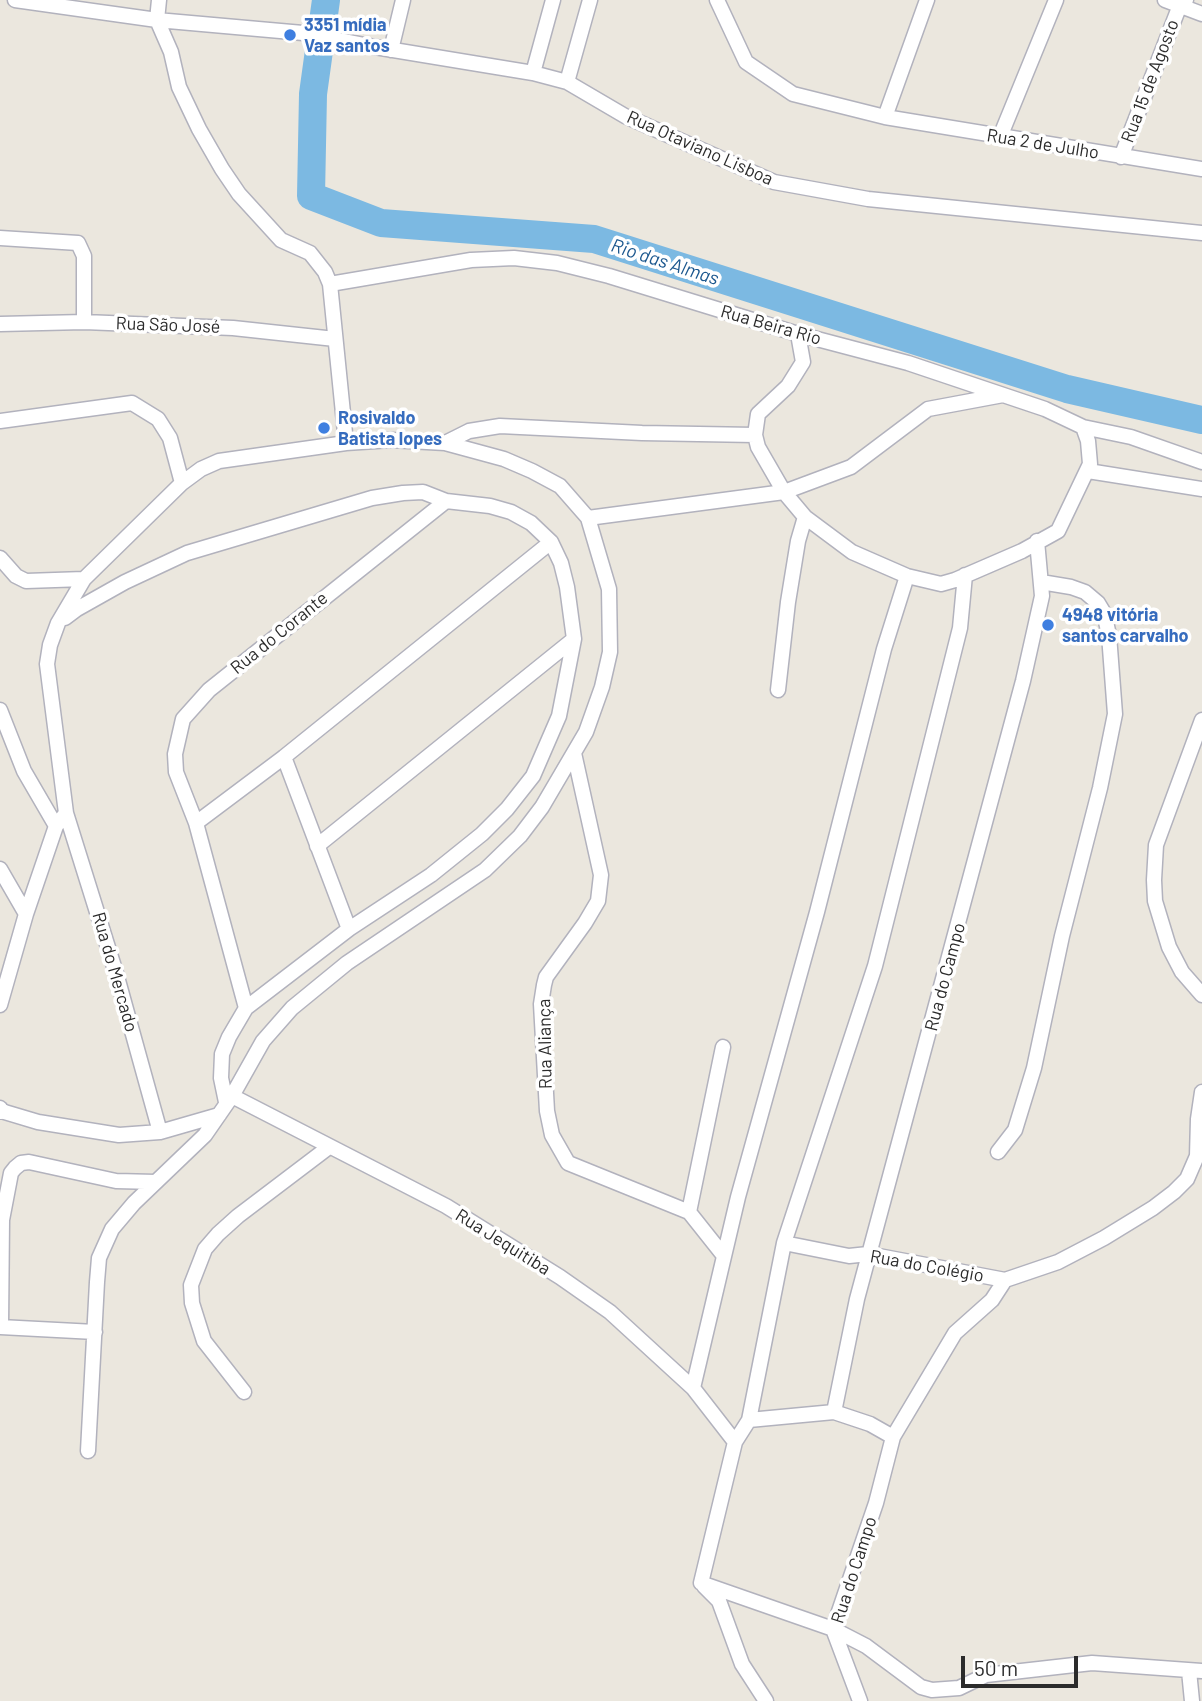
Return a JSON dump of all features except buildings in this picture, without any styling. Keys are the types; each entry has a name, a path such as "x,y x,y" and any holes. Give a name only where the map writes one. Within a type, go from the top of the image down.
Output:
{"street":[{"name":"Rua Otaviano Lisboa","path":"15,0 86,4 157,20 303,33 533,73 567,82 625,116 774,182 868,199 1202,233"},
{"path":"159,0 157,20 171,52 180,87 199,129 222,169 239,194 281,240 310,253 325,272 330,284 346,443"},
{"path":"391,50 403,0"},
{"path":"533,73 554,0"},
{"path":"567,82 590,0"},
{"name":"Rua 2 de Julho","path":"717,0 746,62 793,94 885,117 1202,169"},
{"path":"885,117 927,0"},
{"path":"1000,137 1056,0"},
{"path":"1165,0 1182,2 1202,14"},
{"name":"Rua 15 de Agosto","path":"1121,157 1182,2"},
{"path":"0,237 78,243 84,256 84,322"},
{"name":"Rua Beira Rio","path":"330,284 471,260 514,258 557,263 908,363 1056,414 1083,427 1131,437 1202,462"},
{"name":"Rua São José","path":"0,324 84,322 233,328 335,339"},
{"path":"799,334 803,362 788,386 758,414 755,435 763,456 784,492 805,517 852,552 907,576 941,584 1022,551 1058,531 1088,471 1090,453 1083,427"},
{"path":"88,1451 97,1282 103,1248 112,1229 122,1215 195,1145 226,1104 263,1041 292,1007 347,963 485,870 520,836 542,807 586,732 602,687 610,652 609,589 587,518 784,492 851,467 928,409 1004,395"},
{"path":"0,421 132,403 158,419 173,446 182,483"},
{"path":"445,443 469,430 500,426 755,435"},
{"name":"Rua do Mercado","path":"160,1132 116,973 66,813 47,664 58,623 84,579 182,483 201,469 219,461 346,443 391,440 445,443 476,450 532,471 560,486 587,518"},
{"path":"1088,471 1202,489"},
{"path":"58,623 76,609 125,582 187,553 372,498 423,492 446,501 490,506 511,512 531,523 551,542 561,563 574,639 559,716 533,776 507,809 482,834 431,875 349,929 246,1008 222,1054 221,1079 226,1104"},
{"name":"Rua do Corante","path":"246,1008 196,823 176,772 175,754 183,719 209,690 446,501"},
{"path":"778,690 788,602 798,541 805,517"},
{"name":"Rua do Campo","path":"834,1412 856,1299 1023,681 1042,596 1037,541"},
{"path":"196,823 284,757 551,542"},
{"path":"0,558 16,576 26,581 84,579"},
{"path":"701,1583 735,1443 749,1420 784,1243 875,966 960,628 965,575"},
{"path":"693,1388 724,1256 884,649 907,576"},
{"path":"998,1152 1015,1130 1034,1068 1062,936 1100,788 1115,714 1109,635 1104,613 1098,603 1085,592 1041,582"},
{"path":"317,846 574,639"},
{"path":"0,710 24,771 56,826"},
{"path":"1202,720 1156,845 1154,880 1155,901 1169,947 1182,972 1202,995"},
{"name":"Rua Aliança","path":"574,753 601,875 598,901 546,977 544,985 542,1022 552,1135 568,1163 689,1212 724,1256"},
{"path":"284,757 349,929"},
{"path":"0,1004 26,914 56,826 66,813"},
{"path":"0,869 26,914"},
{"path":"689,1212 723,1047"},
{"name":"Rua do Colégio","path":"784,1243 849,1256 869,1254 1005,1280 1058,1262 1153,1208 1187,1178 1197,1156 1202,1092"},
{"path":"0,1110 38,1122 120,1135 160,1132 226,1104"},
{"name":"Rua Jequitiba","path":"226,1104 330,1147 446,1206 560,1277 610,1312 693,1388 735,1443"},
{"path":"244,1392 204,1341 192,1303 191,1285 205,1248 218,1234 330,1147"},
{"path":"95,1332 1,1327 2,1220 11,1173 21,1163 29,1162 116,1181 156,1182"},
{"path":"749,1420 834,1412 870,1424 893,1437 955,1333 992,1300 1005,1280"},
{"name":"Rua do Campo","path":"860,1701 833,1629 876,1503 893,1437"},
{"path":"701,1583 833,1629 874,1651 921,1687 932,1690 959,1688 986,1675 1113,1663 1196,1671 1192,1701"},
{"path":"701,1583 719,1601 742,1664 766,1701"}],"waterway":[{"name":"Rio das Almas","path":"326,0 313,94 311,196 381,223 594,239 1067,389 1202,420"}],"place":[{"name":"3351 mídia Vaz santos","path":"290,35"},
{"name":"Rosivaldo Batista lopes","path":"324,428"},
{"name":"4948 vitória santos carvalho","path":"1048,625"}]}
